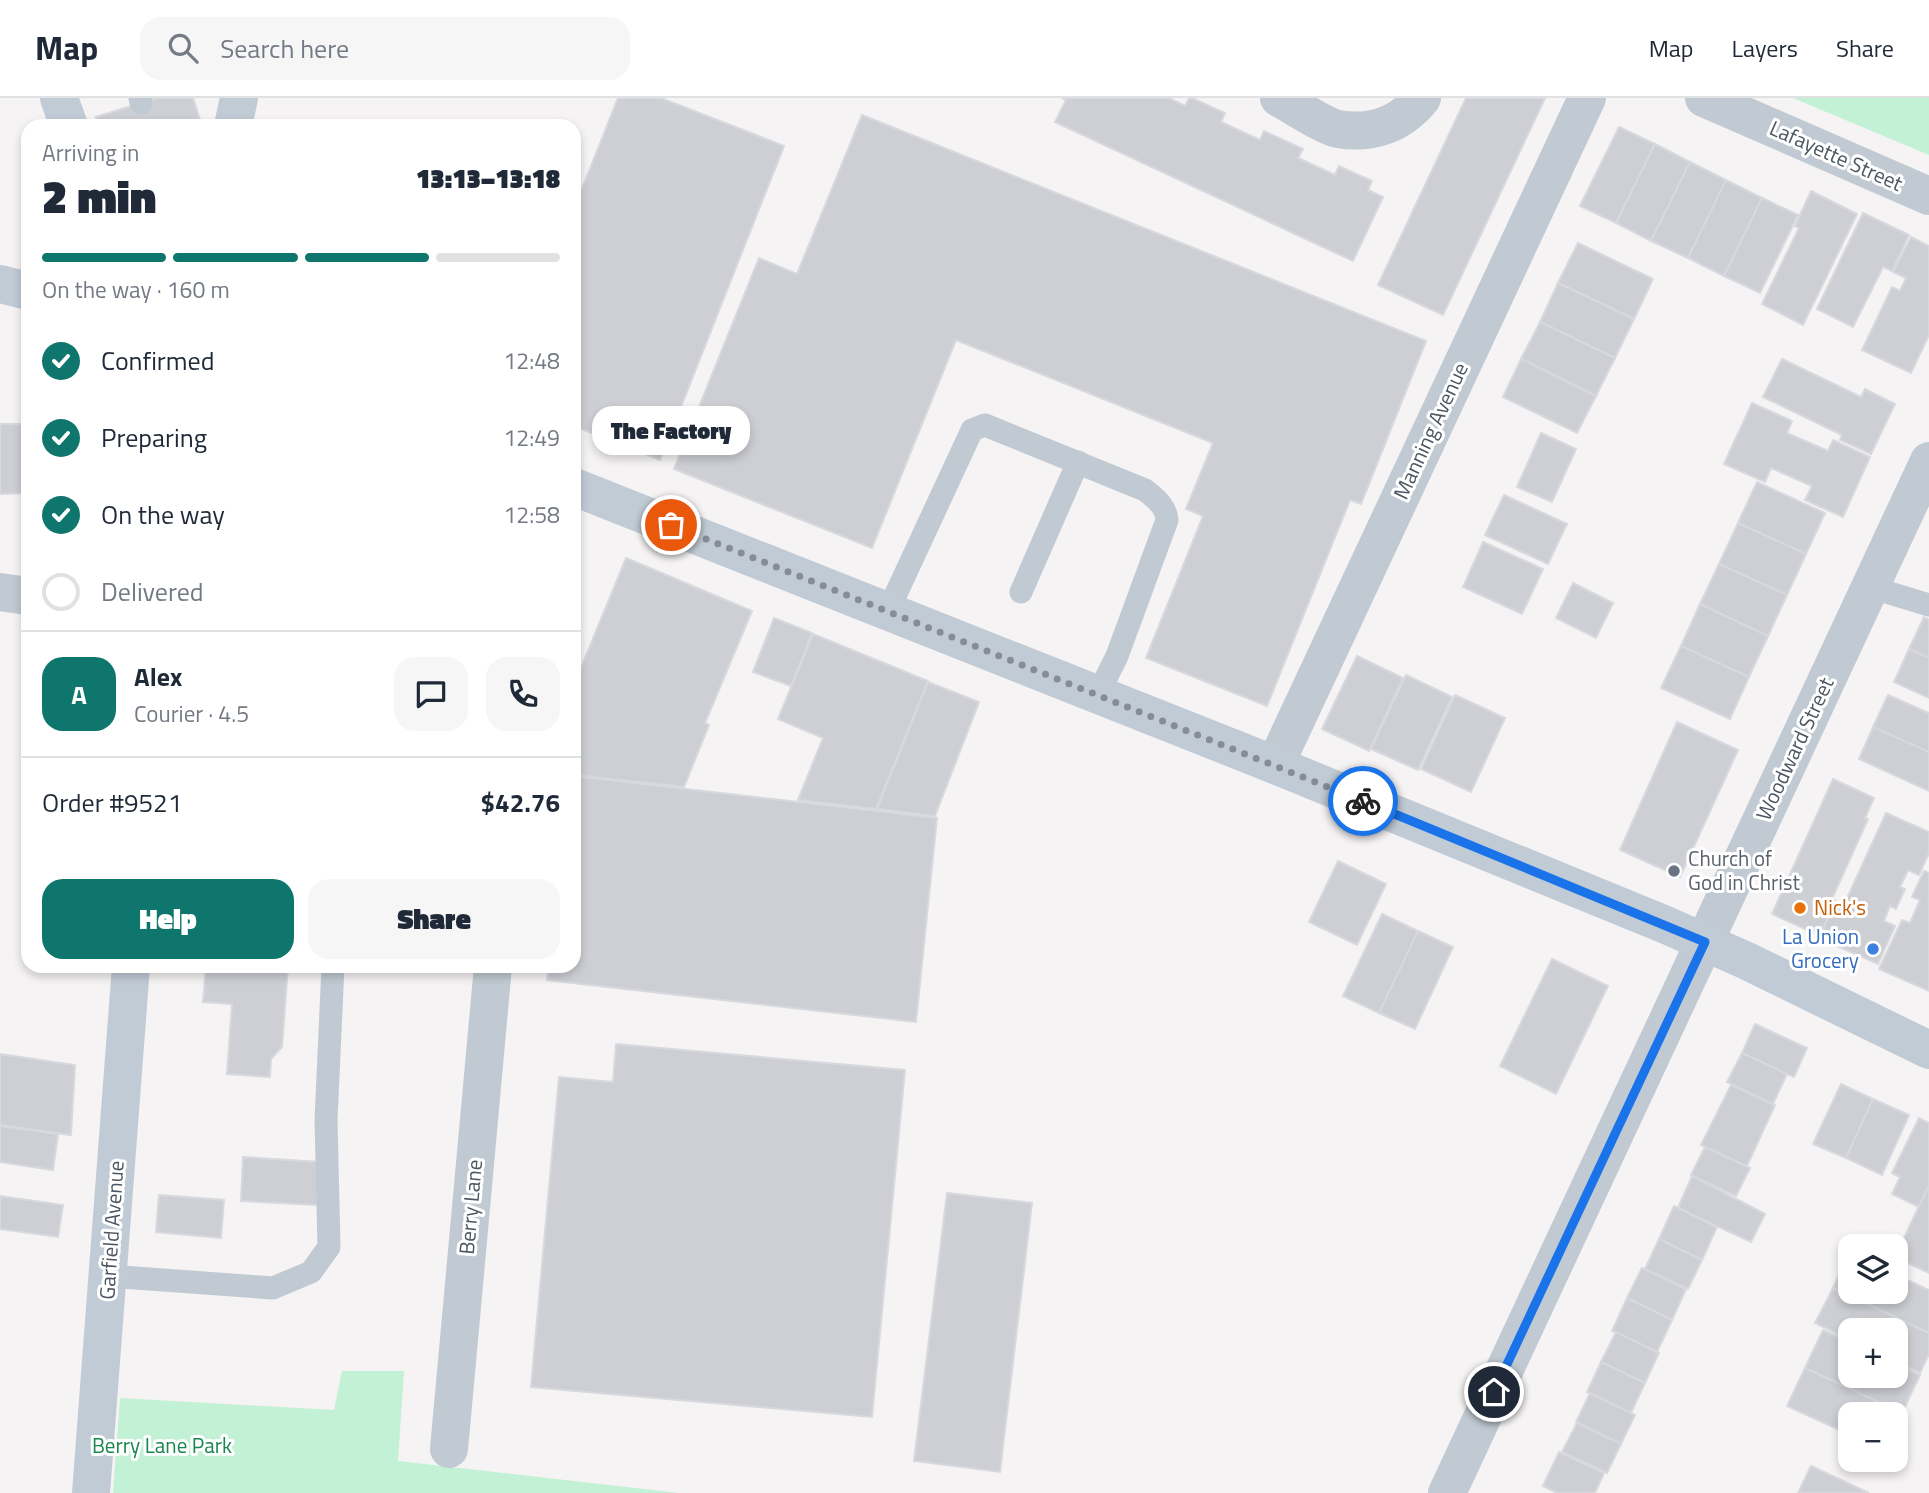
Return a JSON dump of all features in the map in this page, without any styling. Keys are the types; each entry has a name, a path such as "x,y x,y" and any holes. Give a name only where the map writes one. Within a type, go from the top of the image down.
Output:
{"street":[{"path":"59,98 66,119"},
{"path":"234,119 239,98"},
{"path":"1279,98 1336,129 1375,131 1409,114 1422,98"},
{"name":"Manning Avenue","path":"1275,765 1587,98"},
{"name":"Lafayette Street","path":"1704,98 1929,197"},
{"path":"0,284 21,289"},
{"name":"Woodward Street","path":"1447,1493 1929,461"},
{"path":"581,490 1275,765 1705,942 1929,1050"},
{"path":"0,592 21,595"},
{"name":"Garfield Avenue","path":"91,1493 130,973"},
{"name":"Berry Lane","path":"449,1449 492,973"}],"lane":[{"path":"888,611 972,430 985,425 1145,490 1162,506 1167,520 1117,656 1098,694"},
{"path":"1021,592 1078,462"},
{"path":"1870,587 1929,605"},
{"path":"108,1276 272,1287 311,1272 317,1264 329,1247 326,1120 333,973"}],"green space":[{"path":"1793,98 1929,98 1929,155"},
{"name":"Berry Lane Park","path":"342,1371 404,1371 398,1461 679,1493 113,1493 120,1398 334,1410"}],"building":[{"path":"157,98 193,98 200,119 96,119"},
{"path":"618,98 661,98 784,146 660,460 581,429 581,191"},
{"path":"1062,98 1169,98 1185,106 1189,98 1192,98 1225,113 1221,122 1260,140 1264,131 1303,149 1298,158 1335,175 1339,166 1372,181 1368,190 1383,197 1353,261 1055,122 1066,100"},
{"path":"1466,98 1545,98 1443,315 1378,285"},
{"path":"862,115 1426,341 1361,504 1350,500 1267,706 1146,658 1203,516 1186,509 1213,443 956,340 872,548 674,469 759,258 797,274"},
{"path":"1619,127 1655,144 1616,223 1580,206"},
{"path":"1655,144 1690,162 1651,241 1616,223"},
{"path":"1690,162 1726,180 1688,258 1651,241"},
{"path":"1726,180 1762,198 1724,276 1688,258"},
{"path":"1811,191 1857,214 1803,325 1762,304 1799,228 1795,226"},
{"path":"1762,198 1798,215 1760,293 1724,276"},
{"path":"1863,213 1909,235 1892,271 1883,267 1853,327 1817,309"},
{"path":"1911,237 1929,246 1929,335 1911,373 1862,350 1892,287 1900,291 1906,278 1893,272"},
{"path":"1578,243 1653,279 1634,319 1558,283"},
{"path":"1558,283 1634,319 1615,358 1540,322"},
{"path":"1540,322 1615,358 1596,396 1521,359"},
{"path":"1521,359 1596,396 1577,433 1503,397"},
{"path":"1782,359 1861,397 1865,389 1895,404 1871,454 1840,440 1842,435 1763,397"},
{"path":"1752,403 1792,421 1787,433 1828,451 1833,440 1870,457 1843,517 1805,500 1812,486 1771,468 1765,482 1724,464"},
{"path":"0,424 21,424 21,493 0,494"},
{"path":"1541,433 1576,449 1552,502 1517,487"},
{"path":"1757,482 1825,513 1806,554 1738,523"},
{"path":"1504,495 1567,524 1548,564 1485,535"},
{"path":"1738,523 1806,554 1787,595 1719,564"},
{"path":"1483,542 1543,569 1522,614 1463,587"},
{"path":"626,558 752,611 705,723 709,725 684,787 581,776 581,668"},
{"path":"1719,564 1787,595 1768,636 1700,604"},
{"path":"1573,583 1613,603 1596,638 1556,618"},
{"path":"1700,604 1768,636 1749,677 1681,646"},
{"path":"1924,617 1929,620 1929,658 1909,649"},
{"path":"774,618 812,633 791,686 753,672"},
{"path":"813,634 928,681 876,809 798,800 823,738 778,719"},
{"path":"1681,646 1749,677 1730,719 1661,688"},
{"path":"1909,649 1929,658 1929,698 1894,682"},
{"path":"1357,656 1403,678 1369,751 1322,729"},
{"path":"1406,675 1452,697 1418,770 1371,749"},
{"path":"928,682 979,702 935,816 877,809"},
{"path":"1455,695 1505,718 1471,792 1421,769"},
{"path":"1888,695 1929,713 1929,752 1873,727"},
{"path":"1677,722 1738,750 1680,877 1620,850"},
{"path":"1873,727 1929,752 1929,791 1859,759"},
{"path":"581,777 937,818 916,1022 547,980 548,973 581,973"},
{"path":"1833,779 1874,798 1865,818 1868,819 1832,899 1835,900 1820,936 1772,914"},
{"path":"1886,813 1929,832 1929,853 1919,875 1908,870 1900,887 1905,889 1896,909 1890,906 1884,921 1895,926 1878,964 1819,938 1835,903 1843,907"},
{"path":"1338,861 1386,884 1357,945 1309,922"},
{"path":"1924,871 1929,873 1929,991 1879,969 1902,920 1910,923 1920,900 1912,897"},
{"path":"1382,914 1418,931 1379,1013 1343,996"},
{"path":"1418,931 1453,947 1415,1029 1379,1013"},
{"path":"1552,959 1608,986 1556,1094 1500,1066"},
{"path":"205,973 287,973 282,1047 271,1059 270,1077 227,1074 232,1004 203,1002"},
{"path":"1755,1024 1807,1048 1794,1077 1742,1053"},
{"path":"616,1044 905,1070 872,1417 531,1387 559,1077 613,1082"},
{"path":"1742,1053 1787,1074 1773,1104 1727,1082"},
{"path":"0,1054 75,1065 71,1135 0,1125"},
{"path":"1841,1084 1873,1099 1846,1158 1813,1144"},
{"path":"1731,1085 1775,1105 1747,1166 1701,1145"},
{"path":"1873,1099 1909,1115 1882,1175 1846,1158"},
{"path":"1919,1118 1929,1123 1929,1185 1919,1207 1892,1194 1900,1177 1892,1173"},
{"path":"0,1126 58,1134 53,1170 0,1162"},
{"path":"1705,1147 1750,1168 1736,1196 1691,1175"},
{"path":"243,1157 319,1162 317,1205 241,1201"},
{"path":"1692,1176 1765,1214 1751,1242 1678,1208"},
{"path":"1929,1185 1929,1273 1908,1263 1908,1234 1906,1234"},
{"path":"947,1193 1032,1203 1000,1472 914,1461"},
{"path":"159,1195 224,1200 221,1238 156,1232"},
{"path":"0,1196 63,1205 58,1237 0,1229"},
{"path":"1674,1206 1717,1227 1702,1260 1659,1239"},
{"path":"1659,1239 1702,1260 1688,1289 1645,1269"},
{"path":"1642,1268 1686,1289 1672,1320 1627,1298"},
{"path":"1838,1277 1838,1290 1833,1288"},
{"path":"1908,1280 1929,1290 1929,1333 1908,1323 1908,1318 1897,1318 1867,1304 1908,1304"},
{"path":"1833,1288 1838,1290 1838,1304 1867,1304 1897,1318 1838,1318 1838,1334 1815,1323"},
{"path":"1627,1298 1672,1320 1657,1352 1612,1331"},
{"path":"1908,1323 1929,1333 1929,1354 1920,1373 1908,1367"},
{"path":"1823,1330 1838,1337 1838,1383 1805,1368"},
{"path":"1616,1332 1659,1353 1645,1383 1601,1362"},
{"path":"1601,1362 1645,1383 1631,1413 1587,1392"},
{"path":"1805,1368 1838,1383 1838,1388 1848,1388 1878,1402 1838,1402 1838,1429 1787,1406"},
{"path":"1908,1369 1920,1375 1907,1402 1878,1402 1848,1388 1908,1388"},
{"path":"1590,1393 1635,1415 1621,1444 1576,1422"},
{"path":"1577,1423 1621,1444 1607,1473 1562,1452"},
{"path":"1559,1452 1604,1473 1595,1493 1557,1493 1543,1486"},
{"path":"1811,1466 1869,1493 1798,1493"}],"way so far":[{"path":"671,525 1363,801"}],"place":[{"name":"The Factory","path":"671,525"},
{"name":"Church of God in Christ","path":"1674,871"},
{"name":"Nick's","path":"1800,908"},
{"name":"La Union Grocery","path":"1873,949"}],"route":[{"path":"1363,801 1705,942 1494,1392"}]}
